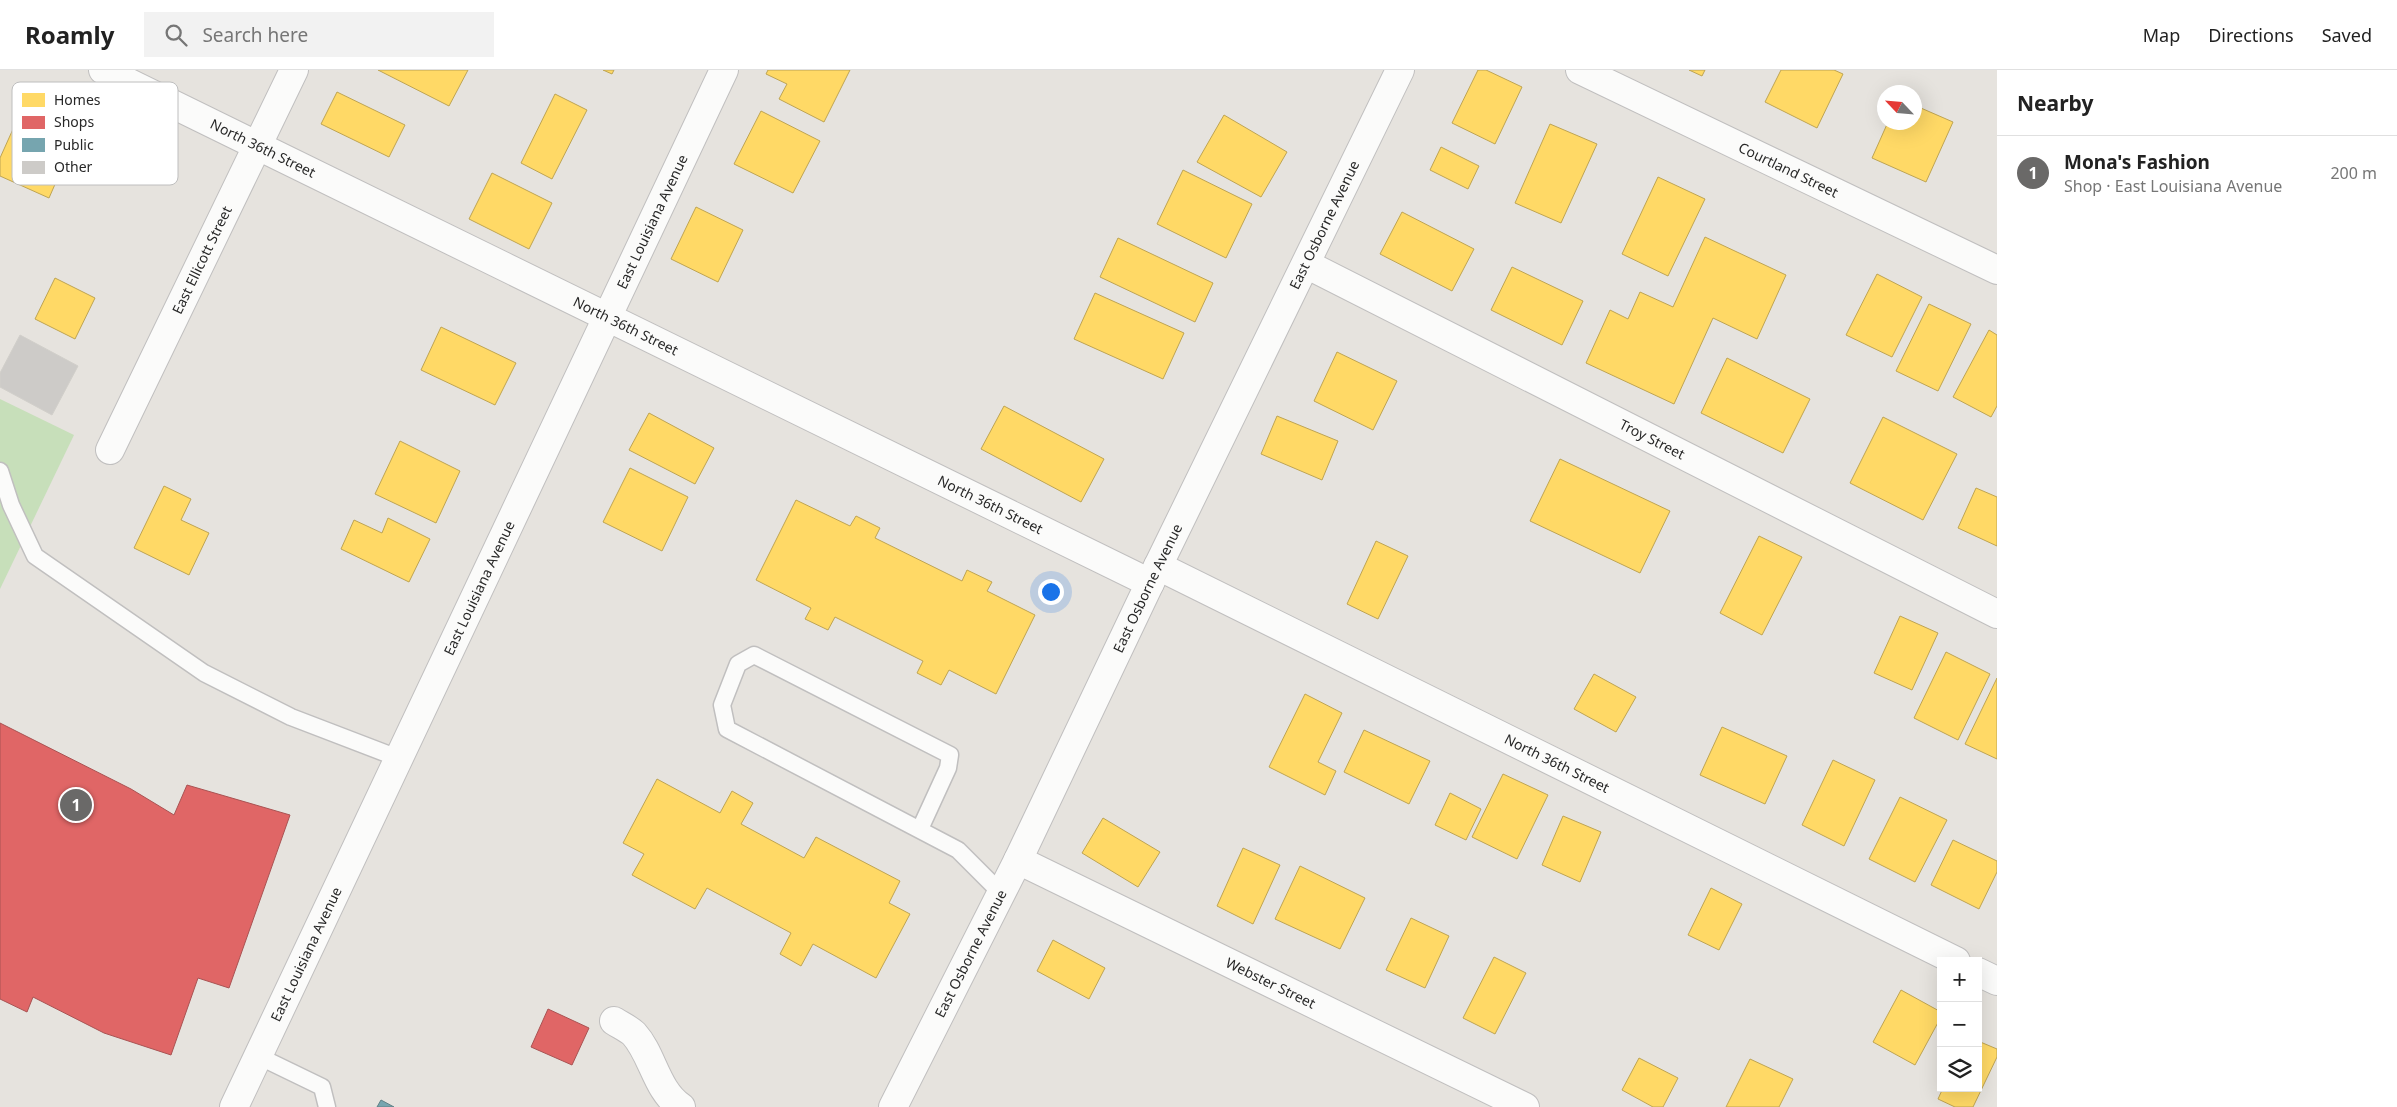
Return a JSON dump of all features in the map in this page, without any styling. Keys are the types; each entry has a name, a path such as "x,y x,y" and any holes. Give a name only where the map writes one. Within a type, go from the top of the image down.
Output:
{"street":[{"name":"North 36th Street","path":"103,70 128,82"},
{"name":"East Ellicott Street","path":"110,450 294,70"},
{"name":"East Louisiana Avenue","path":"234,1107 606,316 724,70"},
{"name":"East Osborne Avenue","path":"893,1107 1018,860 1154,574 1400,70"},
{"name":"Courtland Street","path":"1580,70 1997,270"},
{"name":"North 36th Street","path":"178,106 606,316 1154,574 1948,957"},
{"name":"Troy Street","path":"1306,264 1997,614"},
{"name":"Webster Street","path":"1018,860 1525,1107"},
{"path":"1982,974 1997,981"},
{"path":"614,1021 633,1033 647,1053 662,1086 679,1107"}],"lane":[{"path":"0,471 11,505 35,556 204,673 291,717 398,758"},
{"path":"920,829 948,768 950,755 754,655 738,664 722,704 727,728 958,850 1001,893"},
{"path":"258,1056 322,1087 327,1107"}],"green space":[{"path":"0,399 74,435 0,589"}],"building: Homes":[{"path":"378,70 468,70 449,106"},
{"path":"603,70 614,70 612,74"},
{"path":"768,70 850,70 824,122 779,99 787,84 766,74"},
{"path":"1478,70 1486,70 1522,87 1495,144 1452,123"},
{"path":"1689,70 1705,70 1702,76"},
{"path":"1781,70 1834,70 1843,74 1817,128 1765,102"},
{"path":"337,92 405,125 389,157 321,124"},
{"path":"555,94 587,110 552,179 521,163"},
{"path":"1922,108 1953,122 1926,182 1872,158 1884,130 1922,130"},
{"path":"761,111 820,141 793,193 734,164"},
{"path":"1224,115 1287,152 1261,197 1197,162"},
{"path":"1550,124 1597,144 1561,223 1515,203"},
{"path":"12,131 12,181 0,176 0,158"},
{"path":"1441,147 1479,166 1468,189 1430,170"},
{"path":"1183,170 1252,204 1226,258 1157,224"},
{"path":"492,173 552,203 529,249 469,219"},
{"path":"1658,177 1705,199 1668,276 1622,254"},
{"path":"20,185 55,185 49,198"},
{"path":"696,207 743,230 718,282 671,259"},
{"path":"1402,212 1474,249 1452,291 1380,254"},
{"path":"1705,237 1786,275 1757,339 1713,318 1674,404 1586,363 1610,310 1628,319 1640,292 1673,307"},
{"path":"1118,238 1213,283 1195,322 1100,277"},
{"path":"1512,267 1583,301 1562,345 1491,310"},
{"path":"1877,274 1922,297 1892,357 1846,335"},
{"path":"55,278 95,298 75,339 35,319"},
{"path":"1095,293 1184,333 1163,379 1074,339"},
{"path":"1929,304 1971,324 1938,391 1896,371"},
{"path":"441,327 516,363 495,405 421,370"},
{"path":"1989,330 1997,335 1997,406 1991,417 1953,397"},
{"path":"1337,352 1397,381 1373,430 1314,401"},
{"path":"1727,358 1810,399 1783,453 1701,413"},
{"path":"1004,406 1104,459 1081,502 981,449"},
{"path":"649,413 714,448 695,484 629,450"},
{"path":"1277,416 1338,441 1322,480 1261,454"},
{"path":"1883,417 1957,454 1923,520 1850,483"},
{"path":"400,441 460,471 436,523 375,494"},
{"path":"1560,459 1670,511 1640,573 1530,521"},
{"path":"630,468 688,497 662,551 603,522"},
{"path":"164,486 191,499 181,520 209,533 189,575 134,548"},
{"path":"1976,488 1997,497 1997,546 1958,528"},
{"path":"796,500 850,526 856,516 880,528 875,538 962,581 967,570 992,582 987,591 1035,615 996,694 949,670 941,685 917,673 923,661 835,617 828,630 805,619 811,608 756,580"},
{"path":"388,518 430,539 409,582 341,549 354,520 382,533"},
{"path":"1759,536 1802,557 1762,635 1720,613"},
{"path":"1376,541 1408,556 1378,619 1347,604"},
{"path":"1900,616 1938,633 1912,690 1874,673"},
{"path":"1946,652 1990,674 1958,740 1914,718"},
{"path":"1594,674 1636,697 1616,732 1574,709"},
{"path":"1997,678 1997,759 1965,744"},
{"path":"1305,694 1342,713 1318,762 1336,771 1325,795 1269,767"},
{"path":"1722,727 1787,756 1765,804 1700,775"},
{"path":"1364,730 1430,761 1409,804 1344,772"},
{"path":"1833,760 1875,780 1844,846 1802,825"},
{"path":"1503,774 1548,795 1517,859 1472,837"},
{"path":"657,779 720,813 732,791 753,803 741,824 804,858 816,837 900,881 889,903 910,914 876,978 813,944 801,966 780,954 791,933 707,888 695,909 632,875 644,854 623,843"},
{"path":"1450,793 1481,809 1466,840 1435,825"},
{"path":"1900,797 1947,820 1915,882 1869,859"},
{"path":"1563,816 1601,832 1580,882 1542,865"},
{"path":"1103,818 1160,852 1138,887 1082,853"},
{"path":"1953,840 1997,861 1997,872 1979,909 1931,885"},
{"path":"1243,848 1280,865 1253,924 1217,906"},
{"path":"1300,866 1365,898 1340,949 1275,919"},
{"path":"1711,888 1742,904 1719,950 1688,935"},
{"path":"1411,918 1449,936 1425,988 1386,970"},
{"path":"1053,940 1105,968 1089,999 1037,971"},
{"path":"1494,957 1526,973 1495,1034 1463,1018"},
{"path":"1901,990 1937,1010 1937,1024 1915,1065 1873,1042"},
{"path":"1982,1043 1997,1049 1997,1057 1982,1088"},
{"path":"1639,1058 1678,1078 1663,1107 1653,1107 1622,1090"},
{"path":"1750,1059 1793,1079 1779,1107 1726,1107"},
{"path":"1941,1092 1980,1092 1973,1107 1955,1107 1938,1099"}],"building: Shops":[{"path":"0,723 131,789 174,815 187,785 290,815 229,988 198,978 171,1055 104,1033 33,997 27,1012 0,999"},
{"path":"548,1009 589,1028 572,1065 531,1047"}],"building: Public":[{"path":"381,1100 394,1107 377,1107"}],"building: Other":[{"path":"20,335 78,366 52,415 0,387 0,373"}],"place":[{"name":"Mona's Fashion","path":"76,805"}]}
